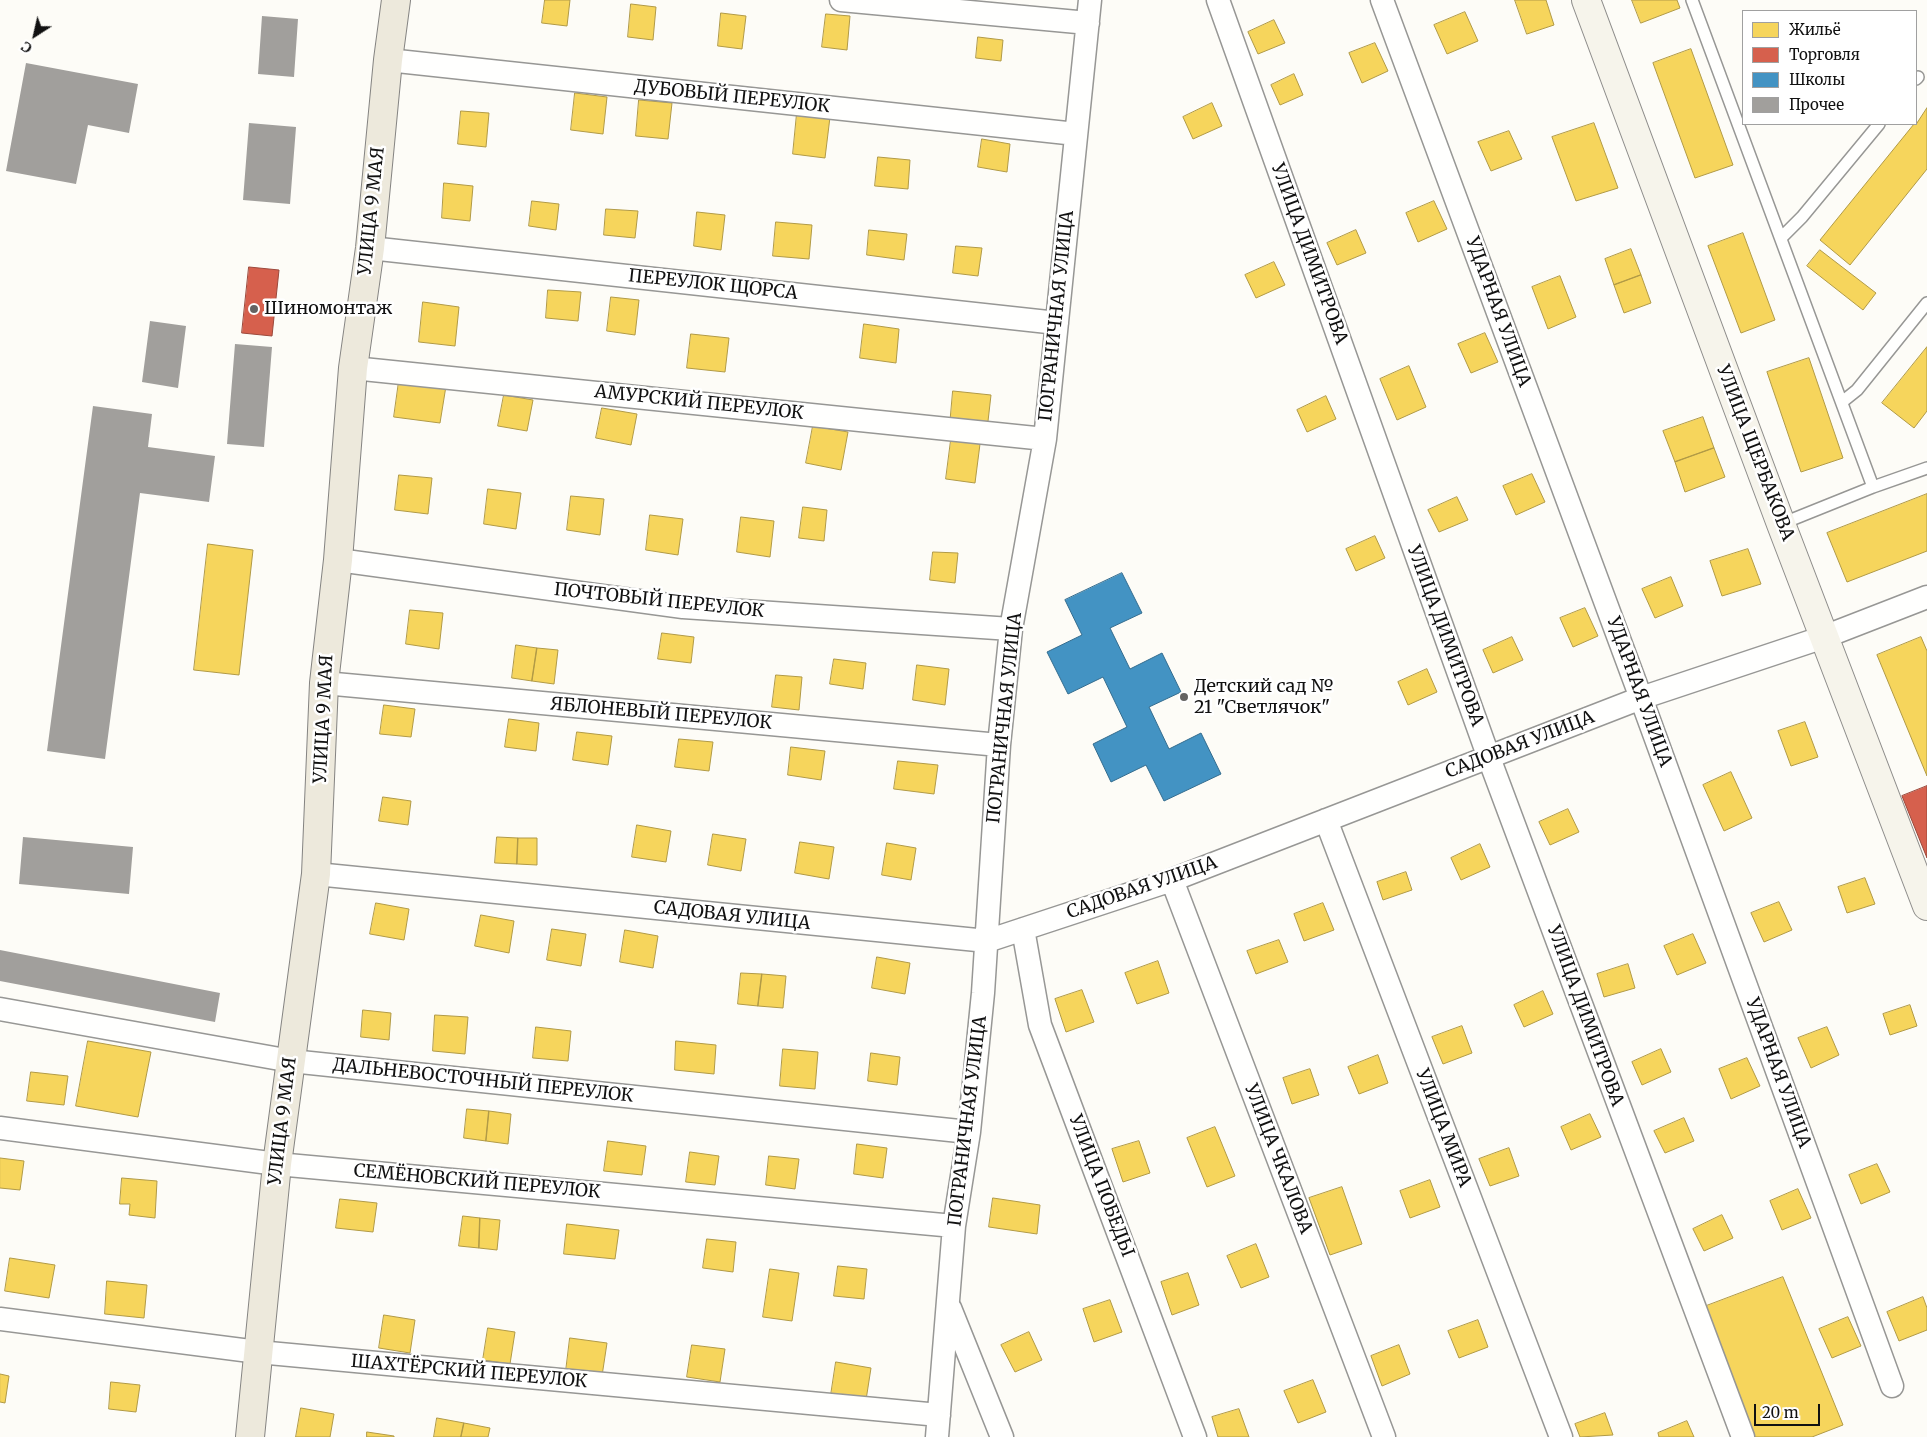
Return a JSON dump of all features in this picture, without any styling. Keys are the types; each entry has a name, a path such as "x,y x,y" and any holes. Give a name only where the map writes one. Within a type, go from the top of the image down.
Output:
{"main road":[{"name":"УЛИЦА 9 МАЯ","path":"250,1437 277,1164 316,874 324,683 338,560 353,368 370,248 388,60 396,0"},
{"name":"УЛИЦА ЩЕРБАКОВА","path":"1586,0 1781,524 1927,906"}],"street":[{"path":"841,0 1088,24"},
{"name":"ПОГРАНИЧНАЯ УЛИЦА","path":"937,1437 954,1226 969,1132 987,942 999,745 1011,629 1045,439 1090,0"},
{"name":"УЛИЦА ДИМИТРОВА","path":"1218,0 1489,758 1743,1437"},
{"name":"УДАРНАЯ УЛИЦА","path":"1382,0 1641,698 1892,1386"},
{"name":"ДУБОВЫЙ ПЕРЕУЛОК","path":"388,60 1076,134"},
{"name":"ПЕРЕУЛОК ЩОРСА","path":"370,248 1057,323"},
{"name":"АМУРСКИЙ ПЕРЕУЛОК","path":"353,368 1045,439"},
{"name":"ПОЧТОВЫЙ ПЕРЕУЛОК","path":"338,560 683,607 1011,629"},
{"name":"САДОВАЯ УЛИЦА","path":"316,874 987,942 1172,880 1641,698 1824,637 1927,597"},
{"name":"ЯБЛОНЕВЫЙ ПЕРЕУЛОК","path":"324,683 999,745"},
{"name":"УЛИЦА МИРА","path":"1326,820 1560,1437"},
{"name":"УЛИЦА ЧКАЛОВА","path":"1172,880 1384,1437"},
{"name":"УЛИЦА ПОБЕДЫ","path":"1023,929 1040,1025 1195,1437"},
{"name":"ДАЛЬНЕВОСТОЧНЫЙ ПЕРЕУЛОК","path":"0,1009 291,1061 969,1132"},
{"name":"СЕМЁНОВСКИЙ ПЕРЕУЛОК","path":"0,1128 277,1164 954,1226"},
{"path":"948,1302 1002,1437"},
{"name":"ШАХТЁРСКИЙ ПЕРЕУЛОК","path":"0,1319 258,1352 939,1414"}],"lane":[{"path":"1692,0 1874,487"},
{"path":"1781,238 1802,217 1878,125"},
{"path":"1842,402 1856,390 1927,303"},
{"path":"1781,524 1927,468"}],"building: Жильё":[{"path":"545,0 570,0 567,26 542,23"},
{"path":"1515,0 1546,0 1554,25 1527,34"},
{"path":"1632,0 1677,0 1680,8 1641,23"},
{"path":"631,4 656,7 653,40 628,37"},
{"path":"1465,12 1478,41 1447,54 1434,25"},
{"path":"721,13 746,16 742,49 718,46"},
{"path":"826,14 850,16 847,50 822,47"},
{"path":"1274,20 1285,43 1258,54 1248,32"},
{"path":"978,37 1003,40 1001,61 976,58"},
{"path":"1375,43 1388,71 1362,83 1349,53"},
{"path":"1691,49 1733,165 1695,178 1653,63"},
{"path":"1294,74 1303,95 1280,105 1271,85"},
{"path":"575,93 607,97 603,134 571,130"},
{"path":"639,100 672,103 668,139 636,136"},
{"path":"1212,103 1222,126 1193,139 1183,117"},
{"path":"1927,108 1927,169 1850,265 1820,240 1913,125 1917,125"},
{"path":"461,111 489,113 486,147 458,144"},
{"path":"797,113 830,117 825,158 793,154"},
{"path":"1594,123 1618,188 1576,201 1552,137"},
{"path":"1509,131 1522,159 1491,171 1478,142"},
{"path":"982,139 1010,144 1007,172 978,167"},
{"path":"878,157 910,160 908,189 875,186"},
{"path":"444,183 473,186 470,221 442,218"},
{"path":"532,201 559,204 556,230 529,226"},
{"path":"1434,201 1447,229 1418,242 1406,213"},
{"path":"606,209 638,211 635,238 604,235"},
{"path":"697,212 725,215 721,250 694,246"},
{"path":"776,222 812,225 809,259 773,256"},
{"path":"869,230 907,234 904,260 867,255"},
{"path":"1356,230 1366,253 1337,265 1327,243"},
{"path":"1743,233 1775,320 1741,333 1708,246"},
{"path":"956,246 982,248 978,276 953,273"},
{"path":"1631,249 1641,275 1614,285 1605,259"},
{"path":"1820,250 1876,293 1863,310 1807,266"},
{"path":"1274,262 1285,285 1256,298 1245,275"},
{"path":"1641,275 1651,303 1624,313 1614,285"},
{"path":"1560,276 1576,317 1548,329 1532,287"},
{"path":"548,290 581,292 578,321 546,318"},
{"path":"611,297 639,300 635,335 607,331"},
{"path":"423,302 459,307 455,346 419,342"},
{"path":"864,324 899,329 896,363 860,358"},
{"path":"1485,333 1498,362 1471,373 1458,344"},
{"path":"691,334 729,338 725,372 687,368"},
{"path":"1927,347 1927,411 1914,428 1882,403"},
{"path":"1809,358 1843,458 1801,472 1767,372"},
{"path":"1409,366 1426,407 1397,420 1380,379"},
{"path":"399,381 446,386 440,423 394,417"},
{"path":"953,391 991,395 987,430 950,425"},
{"path":"504,395 533,400 527,431 498,426"},
{"path":"1326,396 1336,419 1307,432 1297,410"},
{"path":"602,408 637,414 631,445 596,438"},
{"path":"1703,417 1714,448 1675,462 1663,431"},
{"path":"813,426 848,432 841,470 806,463"},
{"path":"951,440 980,444 975,483 946,479"},
{"path":"1714,448 1725,477 1685,492 1675,462"},
{"path":"1532,474 1545,502 1516,515 1503,486"},
{"path":"399,475 432,478 428,514 395,510"},
{"path":"488,489 521,493 516,529 484,524"},
{"path":"1927,494 1927,551 1847,582 1827,533"},
{"path":"571,496 604,499 600,535 567,530"},
{"path":"1457,497 1468,520 1439,532 1428,510"},
{"path":"803,507 827,510 824,541 799,538"},
{"path":"650,515 683,519 678,555 646,550"},
{"path":"741,517 774,521 770,557 737,552"},
{"path":"1375,536 1385,558 1356,571 1346,549"},
{"path":"208,544 253,550 239,675 194,670"},
{"path":"1748,549 1761,584 1722,596 1710,561"},
{"path":"933,552 958,553 955,583 930,580"},
{"path":"1671,577 1683,606 1655,618 1642,589"},
{"path":"1585,608 1598,636 1573,647 1560,618"},
{"path":"410,610 443,613 439,649 406,644"},
{"path":"662,633 694,637 691,663 658,659"},
{"path":"1512,637 1523,660 1493,673 1483,650"},
{"path":"1921,637 1927,651 1927,776 1877,655"},
{"path":"516,645 537,648 532,681 512,678"},
{"path":"537,648 558,650 554,684 532,681"},
{"path":"834,659 866,663 863,689 830,684"},
{"path":"917,665 949,669 945,705 913,700"},
{"path":"1427,669 1437,692 1408,705 1398,682"},
{"path":"776,675 802,677 799,710 772,707"},
{"path":"384,705 415,709 411,737 380,734"},
{"path":"509,719 539,723 536,751 505,747"},
{"path":"1805,722 1818,757 1791,766 1778,731"},
{"path":"577,732 612,736 608,765 573,760"},
{"path":"679,739 713,742 709,771 675,767"},
{"path":"791,747 825,751 821,780 788,775"},
{"path":"898,761 938,765 934,794 894,789"},
{"path":"1731,772 1752,818 1724,831 1703,785"},
{"path":"383,797 411,801 408,825 379,821"},
{"path":"1568,809 1579,832 1550,845 1539,822"},
{"path":"637,825 671,831 666,862 632,857"},
{"path":"713,834 746,839 741,871 708,865"},
{"path":"497,837 518,838 517,864 495,863"},
{"path":"518,838 537,838 537,865 517,864"},
{"path":"800,842 834,847 829,879 795,873"},
{"path":"887,843 916,848 911,880 882,875"},
{"path":"1480,844 1490,867 1461,880 1451,858"},
{"path":"1406,872 1412,890 1383,900 1377,882"},
{"path":"1865,878 1875,904 1847,913 1838,887"},
{"path":"1779,902 1792,930 1764,942 1751,913"},
{"path":"376,903 409,909 404,940 370,934"},
{"path":"1323,903 1334,930 1304,941 1294,914"},
{"path":"481,915 514,921 509,953 475,946"},
{"path":"552,929 586,934 581,966 547,960"},
{"path":"625,930 658,936 653,968 620,962"},
{"path":"1693,934 1706,963 1677,975 1664,946"},
{"path":"1279,940 1288,962 1256,974 1247,951"},
{"path":"877,957 910,963 905,994 872,988"},
{"path":"1158,961 1169,993 1137,1004 1125,973"},
{"path":"1628,964 1635,988 1604,997 1597,974"},
{"path":"741,973 762,974 758,1006 738,1004"},
{"path":"762,974 786,976 783,1008 758,1006"},
{"path":"1082,990 1094,1022 1066,1032 1055,999"},
{"path":"1543,991 1553,1014 1524,1027 1514,1005"},
{"path":"1910,1005 1917,1026 1890,1035 1883,1014"},
{"path":"363,1010 391,1013 389,1040 361,1037"},
{"path":"435,1015 468,1017 465,1054 433,1051"},
{"path":"1462,1026 1472,1053 1443,1064 1432,1037"},
{"path":"536,1027 571,1031 568,1061 533,1058"},
{"path":"1827,1027 1839,1055 1811,1068 1798,1038"},
{"path":"88,1041 151,1052 138,1117 76,1106"},
{"path":"676,1041 716,1045 714,1074 675,1070"},
{"path":"783,1049 818,1052 815,1089 780,1086"},
{"path":"1661,1049 1671,1072 1642,1085 1632,1062"},
{"path":"871,1053 900,1057 897,1085 868,1081"},
{"path":"1378,1055 1388,1083 1359,1094 1348,1067"},
{"path":"1747,1058 1760,1086 1731,1099 1719,1069"},
{"path":"1310,1069 1319,1095 1292,1104 1283,1078"},
{"path":"31,1072 68,1076 64,1105 27,1101"},
{"path":"467,1109 489,1111 486,1141 464,1138"},
{"path":"489,1111 511,1114 508,1144 486,1141"},
{"path":"1590,1114 1601,1137 1571,1150 1561,1127"},
{"path":"1684,1118 1694,1141 1665,1153 1654,1131"},
{"path":"1215,1127 1235,1176 1207,1187 1187,1138"},
{"path":"608,1141 646,1146 642,1175 604,1171"},
{"path":"1139,1141 1150,1173 1123,1182 1112,1149"},
{"path":"857,1144 887,1148 883,1178 854,1174"},
{"path":"1509,1148 1519,1176 1490,1186 1479,1159"},
{"path":"690,1152 719,1156 715,1185 686,1182"},
{"path":"769,1156 799,1159 795,1189 766,1185"},
{"path":"0,1158 24,1161 20,1190 0,1188"},
{"path":"1877,1164 1890,1192 1861,1204 1849,1175"},
{"path":"122,1178 157,1181 155,1218 129,1215 130,1204 120,1204"},
{"path":"1430,1180 1440,1207 1410,1218 1400,1191"},
{"path":"1342,1187 1362,1244 1330,1255 1309,1198"},
{"path":"1798,1189 1811,1218 1782,1230 1770,1201"},
{"path":"993,1198 1040,1205 1037,1234 989,1227"},
{"path":"340,1199 377,1203 373,1232 336,1228"},
{"path":"1722,1215 1733,1238 1704,1251 1693,1229"},
{"path":"463,1216 480,1218 479,1248 459,1246"},
{"path":"480,1218 500,1220 497,1250 479,1248"},
{"path":"567,1224 619,1230 615,1259 564,1254"},
{"path":"707,1239 736,1242 733,1272 703,1268"},
{"path":"1256,1244 1269,1277 1241,1288 1227,1256"},
{"path":"10,1258 55,1265 49,1298 5,1291"},
{"path":"838,1266 867,1269 864,1299 834,1296"},
{"path":"770,1269 799,1273 792,1321 763,1317"},
{"path":"1188,1273 1199,1305 1172,1315 1161,1282"},
{"path":"1783,1277 1843,1425 1812,1437 1752,1437 1701,1308"},
{"path":"107,1281 147,1285 144,1318 105,1314"},
{"path":"1923,1297 1927,1308 1927,1330 1899,1341 1887,1312"},
{"path":"1110,1300 1122,1332 1094,1342 1083,1309"},
{"path":"384,1315 415,1320 410,1353 379,1348"},
{"path":"1848,1317 1861,1346 1832,1358 1819,1329"},
{"path":"1478,1320 1488,1347 1459,1358 1448,1331"},
{"path":"488,1328 515,1332 510,1364 483,1360"},
{"path":"1029,1332 1042,1360 1015,1372 1001,1345"},
{"path":"570,1338 607,1343 602,1376 566,1371"},
{"path":"692,1345 725,1349 720,1382 687,1377"},
{"path":"1399,1345 1410,1374 1382,1386 1371,1356"},
{"path":"836,1362 871,1368 866,1400 831,1395"},
{"path":"0,1374 9,1376 5,1403 0,1402"},
{"path":"1313,1380 1326,1412 1298,1423 1284,1391"},
{"path":"111,1382 140,1385 136,1412 109,1409"},
{"path":"301,1408 334,1414 330,1437 296,1437"},
{"path":"1239,1409 1249,1437 1218,1437 1212,1417"},
{"path":"1605,1413 1613,1435 1580,1437 1575,1424"},
{"path":"437,1418 464,1423 461,1437 434,1437"},
{"path":"1687,1421 1694,1437 1659,1437 1658,1433"},
{"path":"464,1423 490,1428 488,1437 461,1437"},
{"path":"367,1432 394,1436 394,1437 367,1437"}],"building: Торговля":[{"path":"249,267 279,270 272,336 242,333"},
{"path":"1927,786 1927,858 1902,796"}],"building: Школы":[{"path":"1122,573 1142,613 1110,628 1130,669 1162,653 1181,692 1149,707 1169,749 1201,733 1221,774 1164,801 1146,765 1111,782 1093,744 1127,727 1103,677 1068,694 1047,652 1082,635 1065,600"}],"building: Прочее":[{"path":"262,16 298,19 294,77 258,74"},
{"path":"26,63 138,84 129,133 88,125 76,184 6,171"},
{"path":"249,123 296,127 290,204 243,200"},
{"path":"150,321 186,326 178,388 142,382"},
{"path":"235,344 272,347 264,447 227,444"},
{"path":"93,406 152,414 148,447 215,456 209,502 140,493 105,759 47,751"},
{"path":"23,837 133,847 129,894 19,884"},
{"path":"0,950 220,993 215,1022 0,981"}],"place":[{"name":"Шиномонтаж","path":"254,309"},
{"name":"Детский сад № 21 \"Светлячок\"","path":"1184,697"}]}
